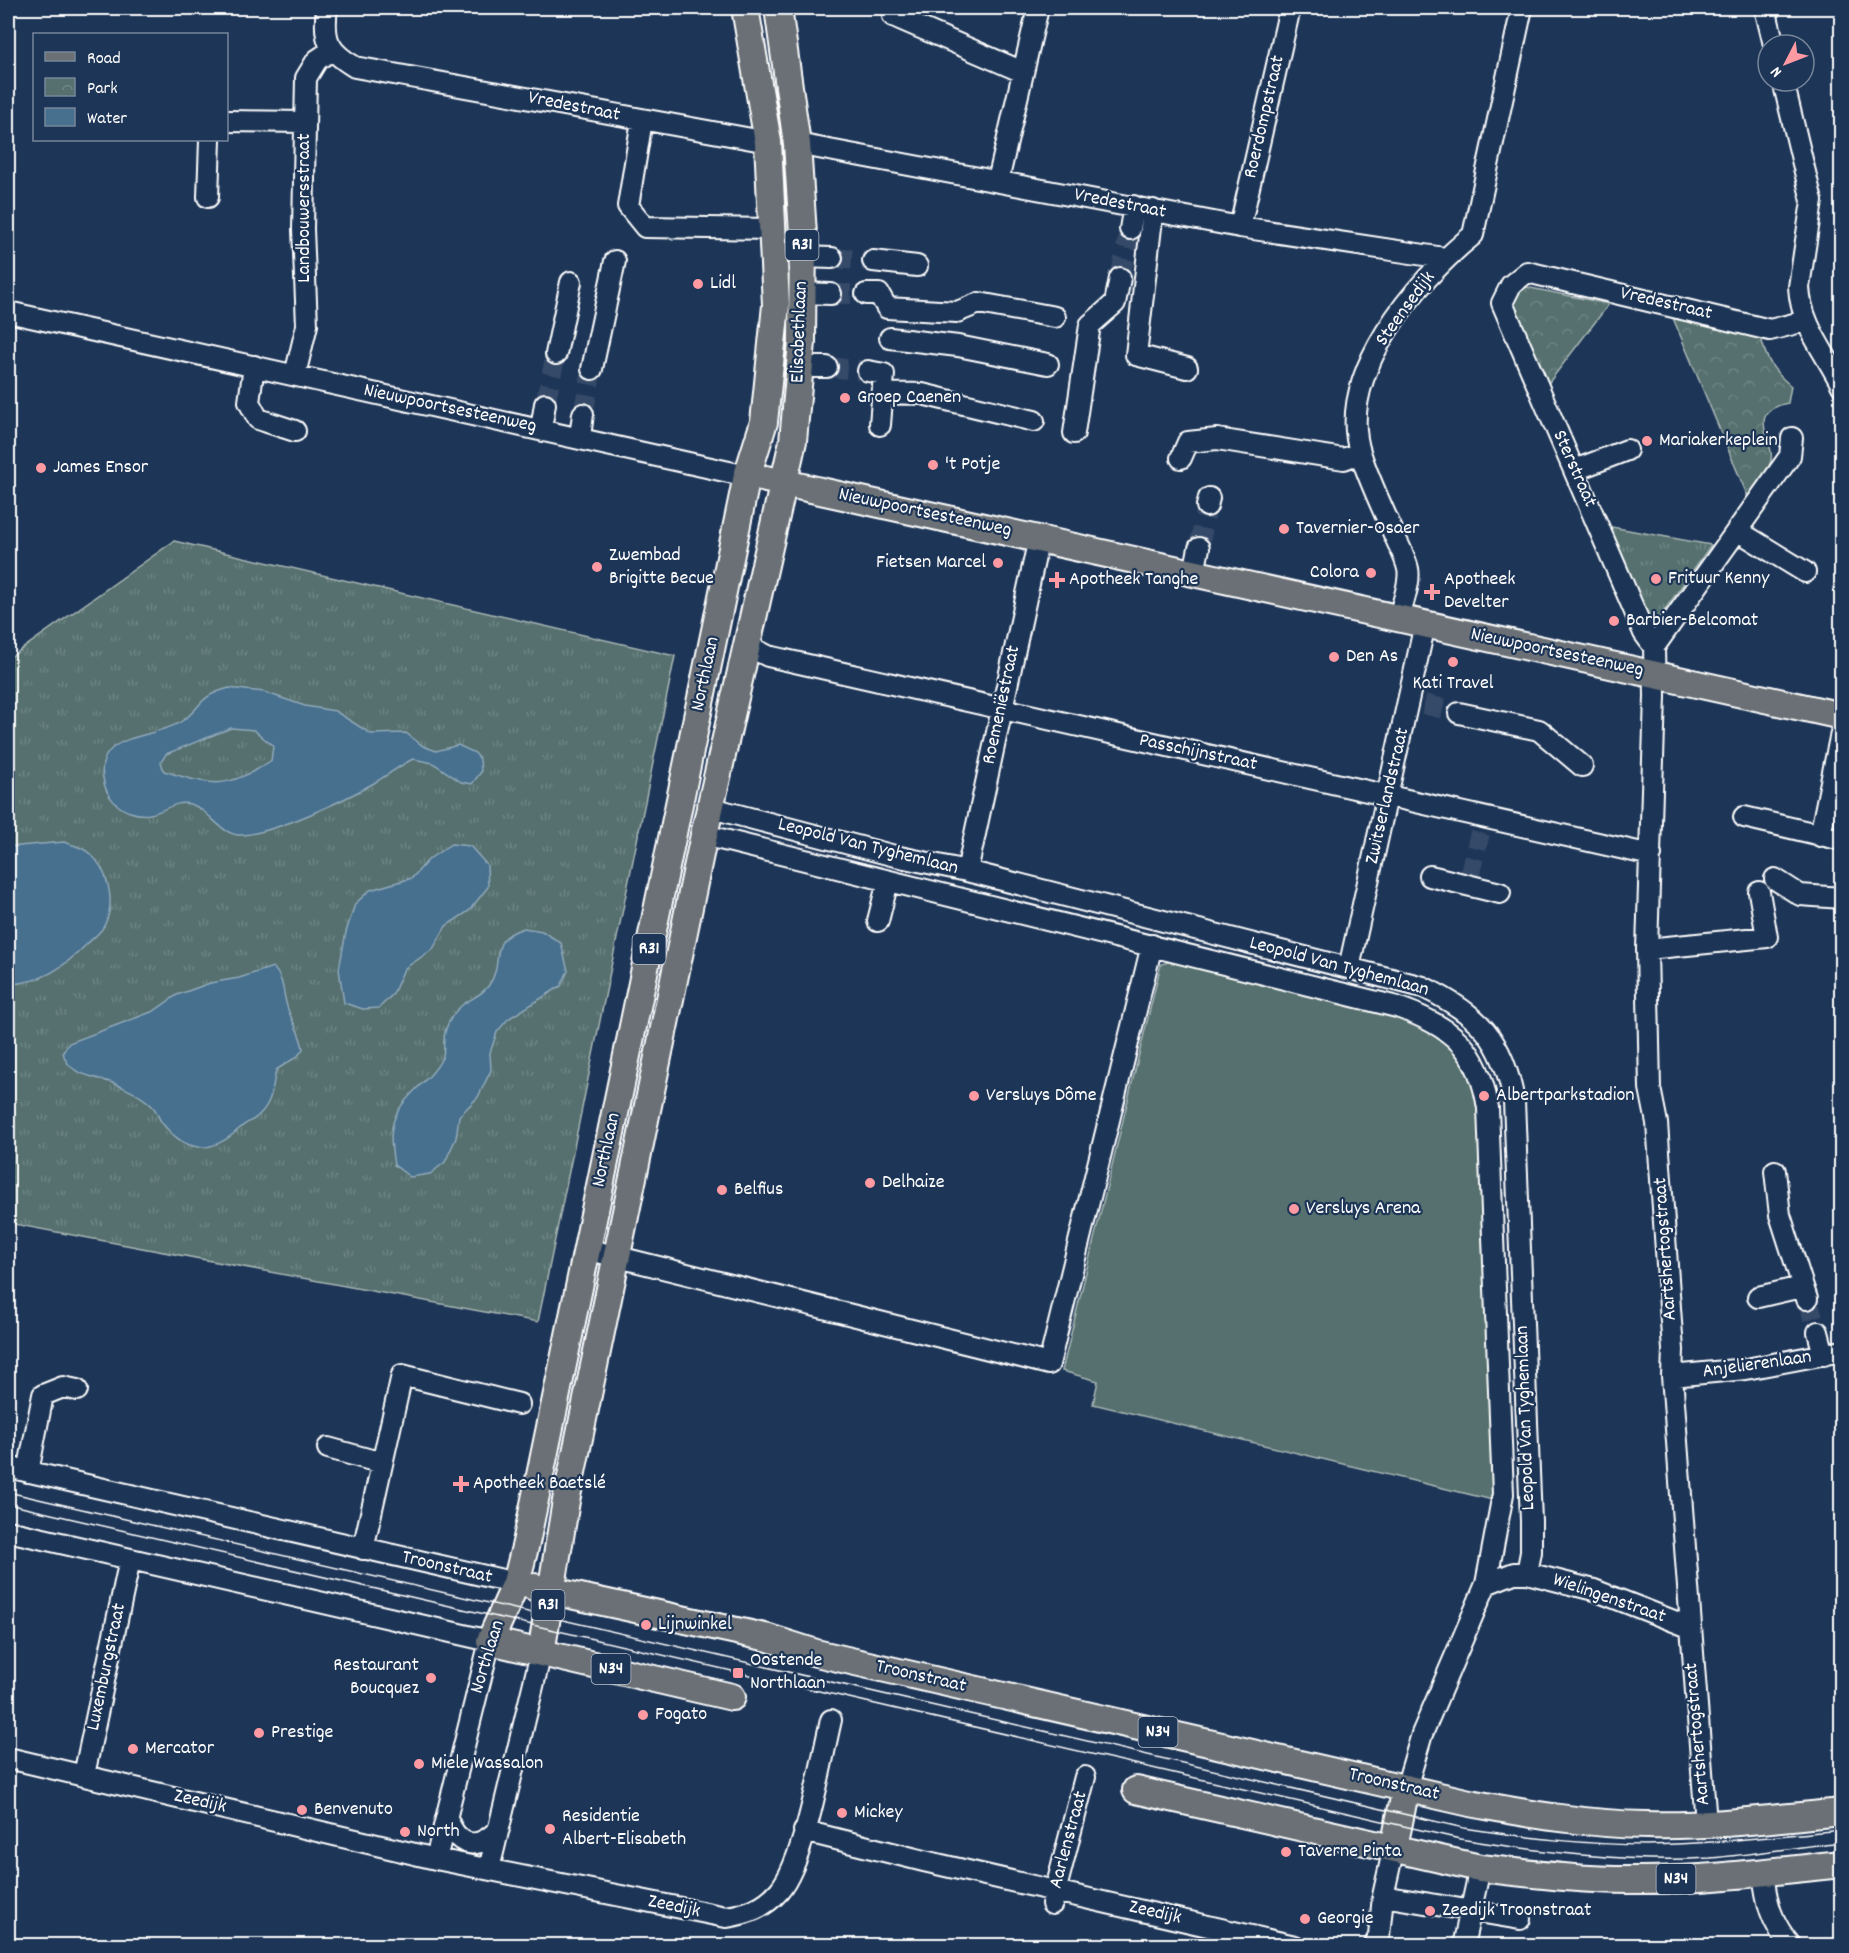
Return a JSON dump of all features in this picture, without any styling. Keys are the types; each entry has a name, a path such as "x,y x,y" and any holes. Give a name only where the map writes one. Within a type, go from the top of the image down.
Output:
{"main road":[{"name":"Elisabethlaan","path":"745,8 768,142 776,305 764,422 747,476"},
{"name":"Elisabethlaan","path":"778,8 797,144 802,257 799,367 792,441 783,483"},
{"path":"768,142 797,144"},
{"name":"Nieuwpoortsesteenweg","path":"747,476 1039,538 1197,560 1399,618 1842,716"},
{"name":"Northlaan","path":"490,1641 516,1583 747,476"},
{"name":"Northlaan","path":"541,1653 566,1501 704,835 783,483"},
{"name":"Troonstraat","path":"516,1583 769,1638 816,1653 1481,1805 1590,1821 1645,1825 1706,1824 1842,1812"},
{"name":"N34","path":"490,1641 732,1697"},
{"path":"1394,1847 1406,1788"},
{"name":"N34","path":"1136,1790 1480,1868 1589,1879 1641,1880 1842,1864"}],"street":[{"path":"327,8 324,28 332,50"},
{"path":"897,8 893,16 1023,72"},
{"path":"998,181 1038,8"},
{"name":"Roerdompstraat","path":"1240,227 1290,8"},
{"name":"Steensedijk","path":"1399,618 1408,570 1360,453 1356,430 1358,408 1368,366 1409,301 1444,258 1473,235 1522,8"},
{"path":"1765,8 1771,33"},
{"name":"Vredestraat","path":"332,50 355,67 768,142"},
{"name":"Landbouwersstraat","path":"295,375 307,325 303,229 306,78 317,60 332,50"},
{"path":"1786,93 1812,201 1799,287 1805,321 1839,374"},
{"path":"642,120 628,206 645,227 771,229"},
{"path":"228,121 305,122"},
{"path":"208,197 210,141"},
{"name":"Vredestraat","path":"797,144 1240,227 1444,258"},
{"path":"1130,229 1143,208"},
{"path":"1143,208 1136,355 1187,368"},
{"path":"802,257 832,258"},
{"path":"592,369 615,261"},
{"path":"873,261 917,266"},
{"name":"Vredestraat","path":"1527,272 1770,330 1805,321"},
{"name":"Sterstraat","path":"1527,272 1510,285 1502,303 1644,633 1654,647"},
{"path":"1074,433 1090,325 1115,303 1120,278"},
{"path":"556,354 571,282"},
{"path":"802,293 831,294"},
{"path":"866,294 879,294 887,308 957,312 980,303 1055,317"},
{"name":"Nieuwpoortsesteenweg","path":"8,312 580,437 747,476"},
{"path":"957,312 958,346"},
{"path":"890,338 958,346 1048,364"},
{"path":"254,366 249,402 258,419 295,431"},
{"path":"799,367 827,367"},
{"path":"868,370 884,374 880,425"},
{"path":"883,393 922,394 1034,421"},
{"path":"541,429 545,404"},
{"path":"580,437 583,414"},
{"path":"1653,674 1654,647 1790,456 1792,438"},
{"path":"1181,458 1188,442 1217,439 1344,459 1360,453"},
{"path":"1575,470 1627,450"},
{"path":"1738,531 1805,572"},
{"name":"Roemeniëstraat","path":"967,871 1039,538"},
{"name":"Zwitserlandstraat","path":"1349,968 1388,795 1416,703 1425,624"},
{"name":"Passchijnstraat","path":"746,645 768,656 1388,795 1482,825 1652,855"},
{"name":"Aartshertogstraat","path":"1653,674 1652,855 1647,949 1650,1088 1657,1123 1689,1627 1706,1824"},
{"path":"1459,713 1539,730 1582,766"},
{"path":"1744,817 1829,838 1842,728"},
{"name":"Leopold Van Tyghemlaan","path":"712,805 723,811 895,856 967,871 1423,987 1468,1011 1494,1042 1511,1083 1514,1101 1531,1521 1531,1552 1527,1573"},
{"name":"Leopold Van Tyghemlaan","path":"704,835 1397,1007 1426,1017 1441,1025 1458,1039 1480,1071 1488,1108 1503,1494 1486,1584 1422,1734 1406,1788"},
{"path":"1430,876 1468,881 1500,893"},
{"path":"1775,879 1800,895 1842,898"},
{"path":"878,921 888,880"},
{"path":"1647,949 1767,936 1759,892"},
{"path":"586,1249 618,1255 1049,1364 1152,945"},
{"path":"1758,1297 1804,1293 1780,1215 1775,1170"},
{"path":"1818,1332 1833,1353"},
{"name":"Anjelierenlaan","path":"1672,1376 1746,1369 1833,1353"},
{"path":"363,1549 402,1374 519,1404"},
{"path":"28,1472 43,1395 63,1387 77,1389"},
{"path":"328,1448 382,1463"},
{"name":"Troonstraat","path":"8,1467 516,1583"},
{"path":"8,1531 490,1641"},
{"name":"Luxemburgstraat","path":"84,1775 130,1559"},
{"path":"1486,1584 1514,1573 1527,1573"},
{"name":"Wielingenstraat","path":"1527,1573 1594,1590 1689,1627"},
{"name":"Northlaan","path":"436,1859 490,1641"},
{"name":"Northlaan","path":"489,1869 541,1653"},
{"path":"804,1831 831,1720"},
{"name":"Zeedijk","path":"8,1758 436,1859 726,1917 743,1915 762,1906 779,1891 795,1866 804,1831 1054,1897 1295,1946"},
{"name":"Aarlenstraat","path":"1054,1897 1085,1777"},
{"path":"447,1818 452,1834 464,1842 476,1844 488,1841 499,1829"},
{"path":"1381,1942 1383,1896 1394,1847"},
{"path":"1463,1946 1480,1868"},
{"path":"1763,1871 1766,1902 1771,1918 1791,1946"},
{"path":"1383,1896 1520,1919"}],"green space":[{"path":"1526,287 1609,304 1547,385 1514,303 1515,295"},
{"path":"1673,318 1761,336 1771,364 1791,386 1788,403 1775,407 1767,413 1764,420 1771,460 1765,475 1748,497"},
{"path":"1606,526 1711,545 1654,625 1649,624"},
{"path":"174,541 675,656 538,1322 8,1223 8,659"},
{"name":"Versluys Arena","path":"1180,959 1436,1027 1478,1082 1497,1501 1093,1404 1098,1381 1062,1371 1161,964"}],"water":[{"path":"229,688 264,692 305,706 335,711 371,734 406,733 423,746 436,751 458,745 475,753 480,759 481,772 472,784 461,782 433,763 413,759 346,798 292,822 244,835 228,832 204,812 190,804 183,803 156,813 140,814 125,810 117,804 110,797 104,783 103,766 107,754 128,740 182,721 205,698","holes":["231,728 254,730 273,746 271,761 242,777 219,783 196,780 164,771 161,762 166,754"]},
{"path":"64,842 87,851 101,867 110,896 105,924 78,953 51,973 31,981 8,984 8,847"},
{"path":"451,844 470,846 487,865 488,887 469,911 446,926 433,949 404,969 393,994 379,1008 363,1009 344,1003 339,969 346,932 355,904 370,890 412,878 429,859"},
{"path":"524,928 542,931 561,943 568,971 561,986 508,1019 497,1032 490,1053 491,1070 478,1097 459,1116 456,1138 445,1162 430,1174 410,1177 394,1165 391,1137 395,1117 408,1097 438,1065 443,1054 445,1031 454,1014 463,1004 489,985 494,976 498,952 504,938"},
{"path":"273,967 282,983 287,1006 303,1049 298,1056 276,1070 268,1103 260,1114 219,1143 199,1147 180,1140 162,1123 154,1109 145,1100 118,1085 77,1071 66,1060 63,1052 69,1043 154,1011 177,995 210,983 239,978"}],"tunnel":[{"path":"1120,278 1130,229"},
{"path":"832,258 873,261"},
{"path":"831,294 866,294"},
{"path":"545,404 556,354"},
{"path":"827,367 868,371"},
{"path":"583,414 592,369"},
{"path":"1199,548 1207,506"},
{"path":"1424,704 1459,713"},
{"path":"1469,877 1480,833"},
{"path":"1807,1299 1818,1332"}],"tram line":[{"path":"8,1492 1464,1828 1555,1840 1646,1845 1842,1830"},
{"path":"8,1504 1460,1839 1553,1852 1647,1859 1710,1858 1842,1842"}],"place":[{"name":"Lidl","path":"698,284"},
{"name":"Groep Caenen","path":"845,398"},
{"name":"Mariakerkeplein","path":"1647,441"},
{"name":"'t Potje","path":"933,465"},
{"name":"James Ensor","path":"41,468"},
{"name":"Tavernier-Osaer","path":"1284,529"},
{"name":"Fietsen Marcel","path":"998,563"},
{"name":"Zwembad Brigitte Becue","path":"597,567"},
{"name":"Colora","path":"1371,573"},
{"name":"Frituur Kenny","path":"1656,579"},
{"name":"Apotheek Tanghe","path":"1057,580"},
{"name":"Apotheek Develter","path":"1432,592"},
{"name":"Barbier-Belcomat","path":"1614,621"},
{"name":"Den As","path":"1334,657"},
{"name":"Kati Travel","path":"1453,662"},
{"name":"Versluys Dôme","path":"974,1096"},
{"name":"Albertparkstadion","path":"1484,1096"},
{"name":"Delhaize","path":"870,1183"},
{"name":"Belfius","path":"722,1190"},
{"name":"Versluys Arena","path":"1294,1209"},
{"name":"Apotheek Baetslé","path":"461,1484"},
{"name":"Lijnwinkel","path":"646,1625"},
{"name":"Oostende Northlaan","path":"738,1673"},
{"name":"Restaurant Boucquez","path":"431,1678"},
{"name":"Fogato","path":"643,1715"},
{"name":"Prestige","path":"259,1733"},
{"name":"Mercator","path":"133,1749"},
{"name":"Miele Wassalon","path":"419,1764"},
{"name":"Benvenuto","path":"302,1810"},
{"name":"Mickey","path":"842,1813"},
{"name":"Residentie Albert-Elisabeth","path":"550,1829"},
{"name":"North","path":"405,1832"},
{"name":"Taverne Pinta","path":"1286,1852"},
{"name":"Zeedijk Troonstraat","path":"1430,1911"},
{"name":"Georgie","path":"1305,1919"}]}
